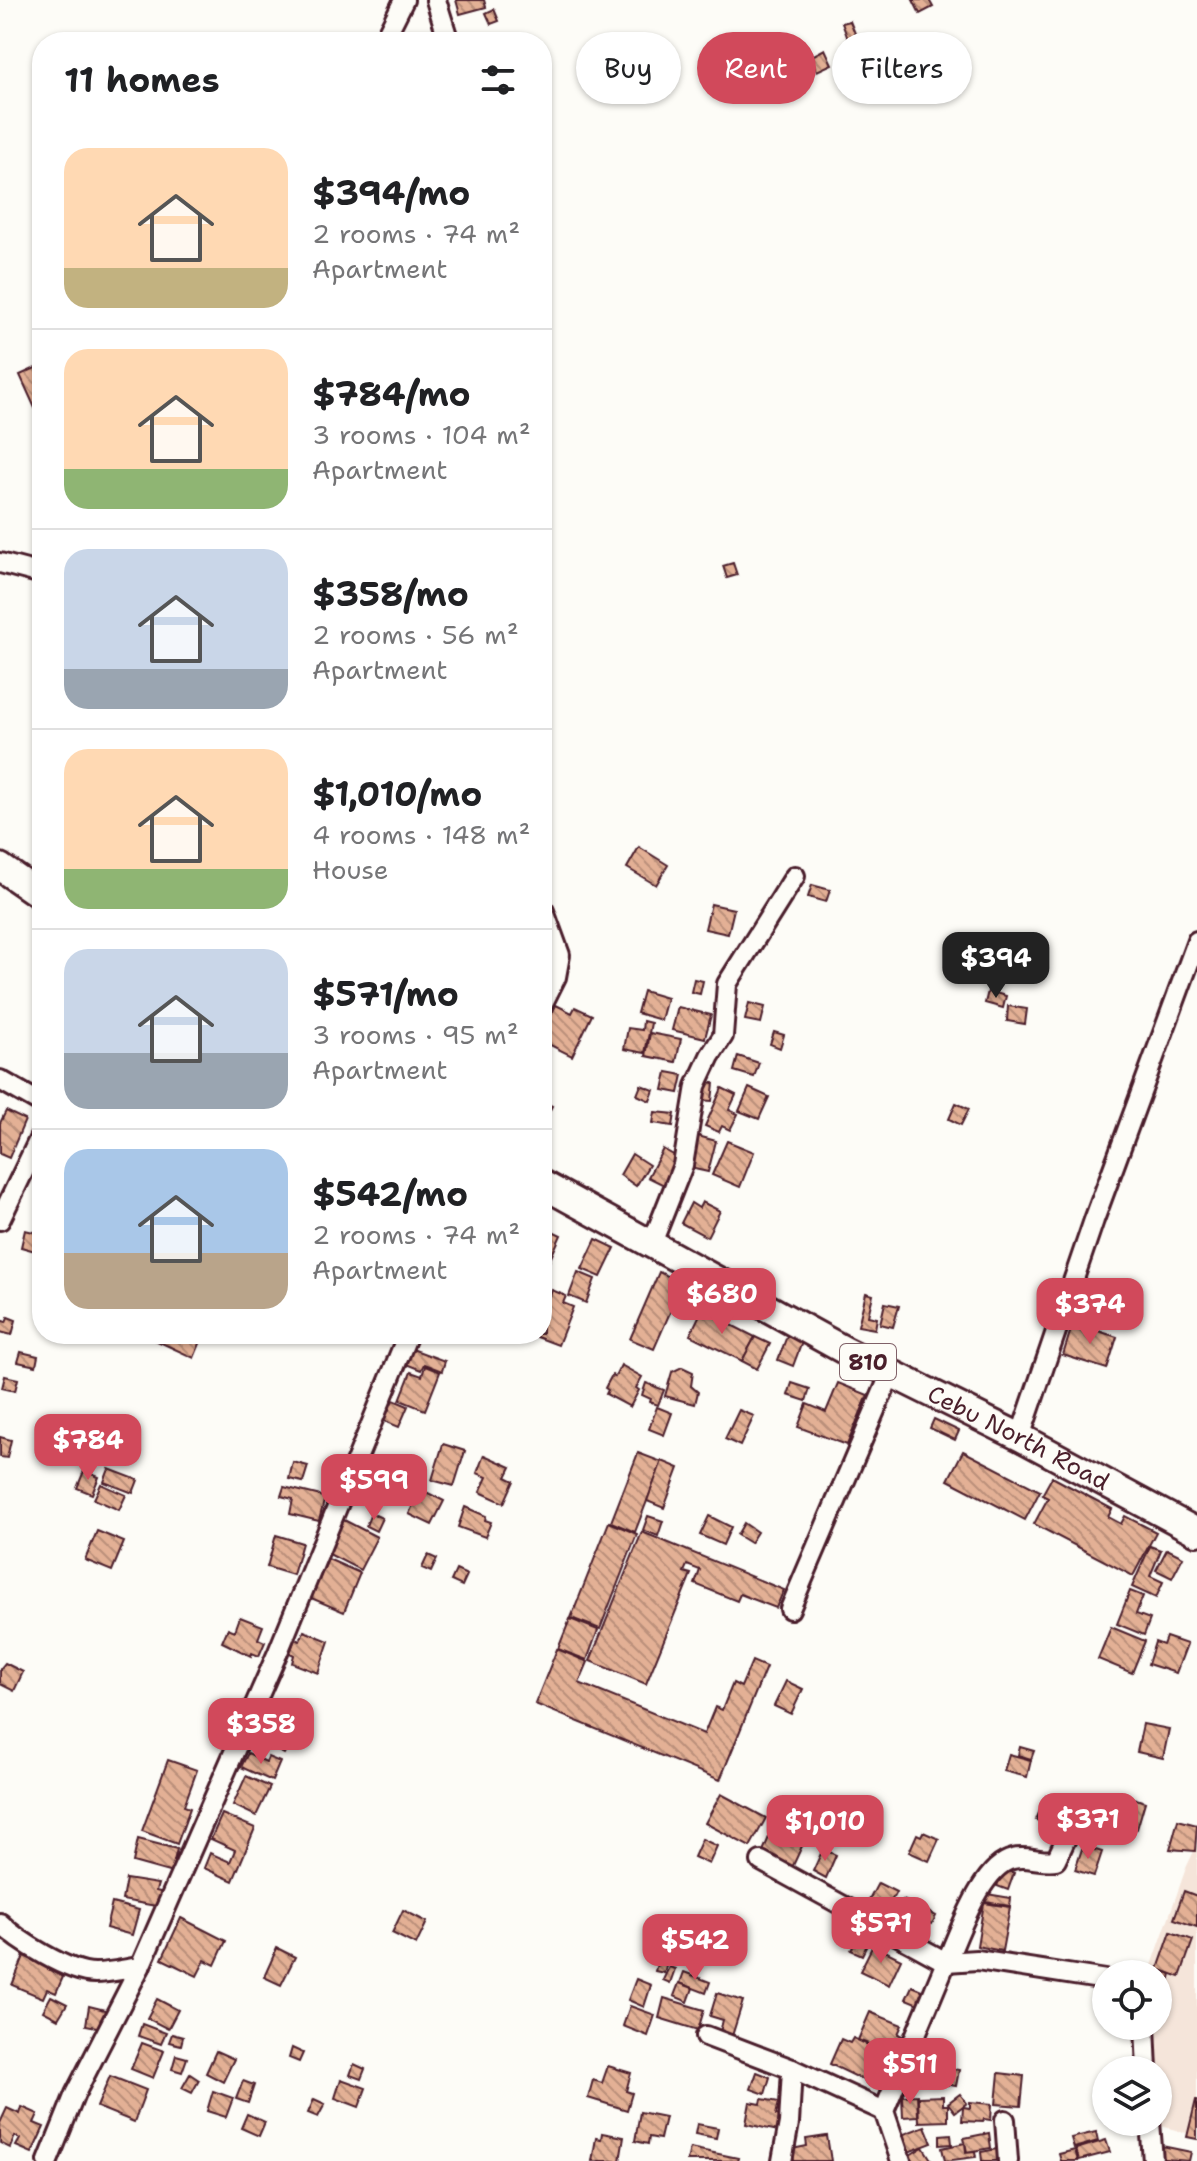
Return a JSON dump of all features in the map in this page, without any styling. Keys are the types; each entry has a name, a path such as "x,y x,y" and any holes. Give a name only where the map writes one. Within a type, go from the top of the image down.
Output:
{"highway":[{"path":"1,870 32,890"},
{"name":"Cebu North Road","path":"552,1189 844,1350 1020,1437 1197,1532"}],"street":[{"path":"388,32 404,0"},
{"path":"436,0 446,32"},
{"path":"0,563 32,571"},
{"path":"652,1243 683,1165 696,1086 723,1036 727,984 795,876"},
{"path":"552,933 560,955 552,985"},
{"path":"1020,1437 1094,1220 1197,941"},
{"path":"0,1080 32,1098"},
{"path":"0,1220 32,1154"},
{"path":"48,2161 75,2094 140,1967 278,1652 404,1344"},
{"path":"790,1609 891,1373"},
{"path":"901,2161 884,2111 981,1886 999,1866 1013,1858 1056,1860 1077,1815"},
{"path":"761,1861 946,1962 977,1960 1092,1978"},
{"path":"0,1923 10,1934 62,1963 93,1973 140,1967"},
{"path":"706,2036 792,2069 884,2111"},
{"path":"782,2161 789,2123 792,2069"},
{"path":"1005,2120 1008,2161"},
{"path":"1151,2136 1153,2161"}],"shaded area":[{"path":"1197,1845 1197,2136 1172,2129 1172,2056 1142,2056 1141,2040 1172,2040 1172,1960 1154,1960"}],"building":[{"path":"456,0 484,0 486,7 460,14"},
{"path":"913,0 929,0 933,7 920,14"},
{"path":"494,9 499,21 491,24 486,13"},
{"path":"850,21 854,32 845,32 842,23"},
{"path":"825,49 832,64 817,71 816,54"},
{"path":"32,370 32,401 20,375"},
{"path":"733,563 737,575 727,578 723,566"},
{"path":"639,847 668,865 656,885 627,868"},
{"path":"812,885 830,890 826,902 808,897"},
{"path":"711,904 734,909 728,934 705,929"},
{"path":"694,979 703,981 700,994 691,992"},
{"path":"643,991 667,998 661,1020 637,1013"},
{"path":"988,991 1006,996 1003,1008 985,1003"},
{"path":"749,1003 765,1007 761,1023 745,1020"},
{"path":"556,1005 572,1013 575,1007 592,1015 572,1056 552,1046 552,1013"},
{"path":"1008,1006 1027,1009 1025,1024 1007,1021"},
{"path":"678,1007 711,1015 705,1038 672,1030"},
{"path":"643,1021 651,1023 645,1053 624,1049 628,1028 642,1030"},
{"path":"774,1032 784,1035 780,1048 770,1044"},
{"path":"650,1033 681,1039 676,1062 646,1056"},
{"path":"738,1056 759,1063 754,1077 734,1071"},
{"path":"667,1072 683,1075 679,1093 663,1090"},
{"path":"701,1081 714,1083 712,1101 699,1100"},
{"path":"641,1085 654,1090 650,1101 637,1095"},
{"path":"722,1088 736,1095 729,1110 738,1114 730,1130 722,1126 719,1132 705,1126"},
{"path":"749,1088 769,1097 759,1119 739,1111"},
{"path":"956,1103 969,1109 961,1125 949,1119"},
{"path":"6,1111 25,1120 9,1158 0,1154 0,1123"},
{"path":"655,1112 675,1114 673,1126 653,1123"},
{"path":"698,1136 716,1141 708,1172 690,1168"},
{"path":"727,1141 754,1152 740,1187 712,1175"},
{"path":"663,1149 682,1160 668,1187 648,1177"},
{"path":"632,1154 649,1165 636,1186 620,1175"},
{"path":"702,1202 720,1211 707,1237 681,1223 691,1203 699,1208"},
{"path":"25,1230 32,1232 32,1250 21,1247"},
{"path":"552,1231 561,1235 552,1255"},
{"path":"596,1239 615,1248 601,1277 582,1269"},
{"path":"578,1272 595,1279 586,1303 569,1296"},
{"path":"659,1272 683,1283 654,1349 630,1339"},
{"path":"552,1290 566,1296 563,1303 573,1307 558,1345 552,1343"},
{"path":"866,1293 873,1295 868,1316 877,1318 875,1329 858,1326"},
{"path":"885,1303 899,1306 893,1327 880,1324"},
{"path":"702,1310 755,1337 742,1361 690,1335"},
{"path":"8,1317 16,1320 12,1335 0,1332 0,1320 6,1322"},
{"path":"1073,1323 1117,1337 1107,1369 1063,1355"},
{"path":"787,1336 802,1342 793,1366 778,1360"},
{"path":"755,1337 770,1344 757,1369 742,1361"},
{"path":"164,1344 200,1344 194,1358"},
{"path":"412,1349 445,1361 442,1371 424,1364 421,1370 406,1364"},
{"path":"21,1352 38,1356 36,1366 18,1362"},
{"path":"621,1365 642,1377 630,1407 606,1394 608,1390 605,1388"},
{"path":"425,1366 440,1372 425,1410 400,1400 411,1372 422,1376"},
{"path":"682,1367 693,1372 691,1386 698,1392 695,1404 665,1396 672,1372"},
{"path":"5,1376 18,1379 15,1391 2,1388"},
{"path":"646,1383 664,1390 658,1405 642,1395"},
{"path":"792,1383 810,1389 806,1401 788,1395"},
{"path":"838,1383 868,1395 847,1445 798,1427 807,1404 826,1412"},
{"path":"391,1399 408,1406 399,1427 382,1420"},
{"path":"657,1407 672,1413 664,1435 649,1429"},
{"path":"739,1410 754,1416 740,1446 725,1439"},
{"path":"934,1419 959,1431 955,1440 930,1428"},
{"path":"0,1437 11,1440 7,1458 0,1457"},
{"path":"443,1444 465,1451 454,1486 432,1480"},
{"path":"963,1451 1040,1491 1025,1520 948,1480"},
{"path":"638,1453 662,1462 635,1532 611,1522"},
{"path":"484,1455 511,1467 506,1477 514,1481 504,1503 480,1492 487,1477 477,1473"},
{"path":"662,1461 679,1468 664,1508 647,1501"},
{"path":"293,1462 308,1466 303,1482 289,1479"},
{"path":"109,1469 138,1480 133,1493 104,1482"},
{"path":"84,1471 99,1477 92,1494 77,1488"},
{"path":"1052,1477 1112,1509 1108,1517 1121,1524 1125,1516 1156,1532 1133,1576 1034,1524 1048,1498 1042,1495"},
{"path":"101,1484 126,1495 119,1510 94,1499"},
{"path":"284,1487 325,1497 319,1521 290,1514 293,1499 281,1496"},
{"path":"420,1489 444,1501 432,1525 409,1514"},
{"path":"465,1507 486,1516 485,1520 491,1522 485,1537 458,1527"},
{"path":"371,1513 382,1518 376,1531 366,1526"},
{"path":"648,1516 663,1521 658,1536 643,1530"},
{"path":"709,1516 731,1527 723,1545 700,1535"},
{"path":"344,1520 377,1537 360,1570 327,1553"},
{"path":"609,1522 637,1534 600,1629 571,1618"},
{"path":"744,1523 757,1532 750,1543 737,1535"},
{"path":"97,1531 124,1542 112,1571 85,1560"},
{"path":"642,1532 784,1590 776,1608 740,1594 737,1601 695,1584 700,1570 687,1565 684,1572 691,1574 646,1684 590,1661"},
{"path":"276,1535 302,1543 293,1575 267,1567"},
{"path":"1150,1546 1161,1550 1150,1576 1163,1582 1156,1598 1132,1587"},
{"path":"1167,1549 1183,1557 1172,1578 1156,1570"},
{"path":"428,1555 437,1559 431,1572 422,1568"},
{"path":"328,1559 360,1573 344,1612 311,1598"},
{"path":"456,1570 467,1575 462,1586 451,1581"},
{"path":"1130,1591 1143,1596 1136,1614 1150,1619 1144,1635 1117,1624"},
{"path":"240,1617 263,1626 258,1639 265,1642 259,1656 252,1653 251,1656 222,1642 228,1628 235,1631"},
{"path":"570,1619 598,1630 587,1660 558,1649"},
{"path":"1111,1627 1145,1641 1132,1673 1098,1659"},
{"path":"304,1631 329,1641 318,1673 292,1663 294,1655 290,1653 295,1639 300,1641"},
{"path":"1166,1637 1187,1644 1176,1673 1148,1664 1155,1642 1163,1645"},
{"path":"557,1649 588,1662 579,1683 704,1734 715,1707 722,1710 733,1683 741,1687 752,1661 766,1667 720,1780 535,1704"},
{"path":"5,1663 23,1672 14,1691 0,1684 0,1669"},
{"path":"786,1681 803,1689 791,1714 774,1706"},
{"path":"264,1703 300,1721 284,1754 255,1739 264,1721 257,1717"},
{"path":"1143,1724 1169,1729 1163,1758 1137,1752"},
{"path":"1020,1747 1034,1751 1031,1759 1018,1755"},
{"path":"248,1753 266,1762 268,1757 280,1762 272,1781 241,1767"},
{"path":"1009,1754 1031,1760 1027,1777 1004,1771"},
{"path":"168,1760 197,1770 184,1806 190,1808 177,1844 142,1831"},
{"path":"246,1776 270,1787 256,1816 233,1805"},
{"path":"721,1794 766,1818 750,1847 705,1823"},
{"path":"1046,1796 1071,1806 1062,1830 1036,1820"},
{"path":"1130,1797 1145,1802 1137,1829 1122,1824"},
{"path":"222,1814 255,1828 233,1881 204,1868 210,1853 230,1862 235,1850 211,1839"},
{"path":"1089,1819 1108,1826 1101,1844 1082,1836"},
{"path":"1178,1820 1197,1825 1195,1851 1170,1849"},
{"path":"772,1830 803,1844 791,1870 761,1856"},
{"path":"923,1832 939,1839 929,1861 909,1852 917,1834 921,1836"},
{"path":"138,1839 177,1849 174,1861 179,1862 176,1874 133,1862"},
{"path":"702,1839 717,1846 709,1864 694,1857"},
{"path":"1083,1846 1102,1852 1094,1876 1075,1870"},
{"path":"823,1849 836,1855 826,1878 813,1871"},
{"path":"1003,1870 1014,1873 1008,1890 997,1886"},
{"path":"126,1879 158,1884 156,1891 164,1893 162,1907 122,1900"},
{"path":"878,1883 896,1892 884,1915 866,1906"},
{"path":"1184,1891 1197,1896 1197,1927 1174,1919"},
{"path":"987,1894 1011,1898 1010,1906 985,1902"},
{"path":"903,1900 917,1906 908,1926 894,1919"},
{"path":"112,1903 139,1910 132,1935 106,1928"},
{"path":"984,1903 1010,1907 1002,1951 977,1946"},
{"path":"919,1907 936,1916 932,1924 914,1916"},
{"path":"403,1910 427,1922 416,1945 392,1933"},
{"path":"181,1918 226,1941 215,1965 205,1960 197,1976 162,1959"},
{"path":"1171,1932 1193,1940 1180,1977 1172,1974 1172,1960 1161,1960"},
{"path":"859,1936 869,1941 862,1955 851,1950"},
{"path":"873,1945 901,1959 889,1985 860,1971"},
{"path":"277,1948 295,1957 281,1985 264,1977"},
{"path":"24,1956 54,1969 53,1972 63,1977 56,1993 47,1989 43,1998 12,1985"},
{"path":"659,1957 668,1959 664,1973 655,1971"},
{"path":"669,1967 675,1969 670,1983 663,1980"},
{"path":"684,1972 710,1982 706,1993 680,1983"},
{"path":"636,1979 651,1985 644,2007 628,2000"},
{"path":"679,1983 693,1988 688,2002 674,1996"},
{"path":"912,1986 929,1993 923,2006 906,1999"},
{"path":"717,1993 743,2001 732,2036 720,2032 723,2020 710,2016"},
{"path":"51,1996 67,2004 58,2019 43,2011"},
{"path":"664,1998 704,2010 698,2030 659,2018"},
{"path":"157,1999 178,2010 168,2029 147,2018"},
{"path":"89,2006 105,2010 102,2028 86,2025"},
{"path":"630,2006 655,2015 648,2036 623,2026"},
{"path":"870,2012 902,2025 898,2034 904,2037 897,2055 858,2040"},
{"path":"142,2024 166,2033 161,2044 138,2036"},
{"path":"172,2034 183,2037 181,2045 169,2042"},
{"path":"853,2038 879,2050 865,2081 830,2064 841,2039 850,2043"},
{"path":"142,2043 164,2051 153,2078 131,2069"},
{"path":"292,2048 303,2053 299,2062 289,2058"},
{"path":"216,2051 234,2059 223,2082 206,2073"},
{"path":"176,2055 187,2058 182,2072 172,2069"},
{"path":"918,2058 948,2063 947,2068 959,2070 956,2086 915,2079"},
{"path":"354,2064 365,2069 361,2079 350,2075"},
{"path":"608,2066 631,2073 626,2091 632,2093 627,2110 588,2098 593,2080 602,2083"},
{"path":"757,2072 770,2077 765,2094 751,2089"},
{"path":"999,2073 1024,2076 1021,2106 996,2104"},
{"path":"190,2074 199,2080 192,2093 182,2088"},
{"path":"110,2076 146,2090 134,2122 97,2107"},
{"path":"341,2079 366,2088 359,2107 335,2098"},
{"path":"243,2081 254,2085 248,2103 236,2099"},
{"path":"213,2091 233,2098 226,2117 207,2111"},
{"path":"960,2094 967,2103 955,2112 948,2103"},
{"path":"917,2095 918,2116 903,2117 902,2096"},
{"path":"943,2096 943,2105 948,2105 948,2121 919,2122 918,2097"},
{"path":"314,2099 325,2104 318,2117 308,2113"},
{"path":"762,2099 779,2102 776,2115 785,2117 783,2132 746,2124 750,2102 761,2104"},
{"path":"1197,2100 1197,2139 1187,2137"},
{"path":"970,2102 992,2104 991,2120 962,2121 963,2107 970,2108"},
{"path":"22,2107 38,2114 34,2123 44,2127 32,2153 16,2146 20,2139 15,2136 10,2148 0,2143 0,2123 7,2108 20,2114"},
{"path":"640,2112 665,2117 660,2139 649,2137 648,2144 635,2141"},
{"path":"247,2114 265,2122 259,2136 241,2128"},
{"path":"697,2124 718,2128 716,2138 695,2134"},
{"path":"925,2126 932,2143 903,2154 896,2137"},
{"path":"602,2133 624,2137 620,2161 592,2161 596,2138 601,2139"},
{"path":"989,2133 991,2148 967,2152 964,2138"},
{"path":"1092,2133 1098,2141 1074,2148 1071,2138"},
{"path":"951,2134 952,2144 940,2145 940,2135"},
{"path":"827,2136 831,2161 794,2161 792,2149 807,2146 806,2139"},
{"path":"1106,2140 1110,2152 1079,2160 1076,2149"},
{"path":"965,2143 966,2152 975,2151 976,2157 945,2161 942,2148"},
{"path":"1157,2145 1191,2152 1189,2161 1154,2158"},
{"path":"923,2147 932,2161 907,2161 905,2158"},
{"path":"690,2148 738,2158 737,2161 687,2161"},
{"path":"997,2149 999,2161 982,2161 981,2152"},
{"path":"1075,2150 1078,2161 1061,2161 1059,2154"}]}
